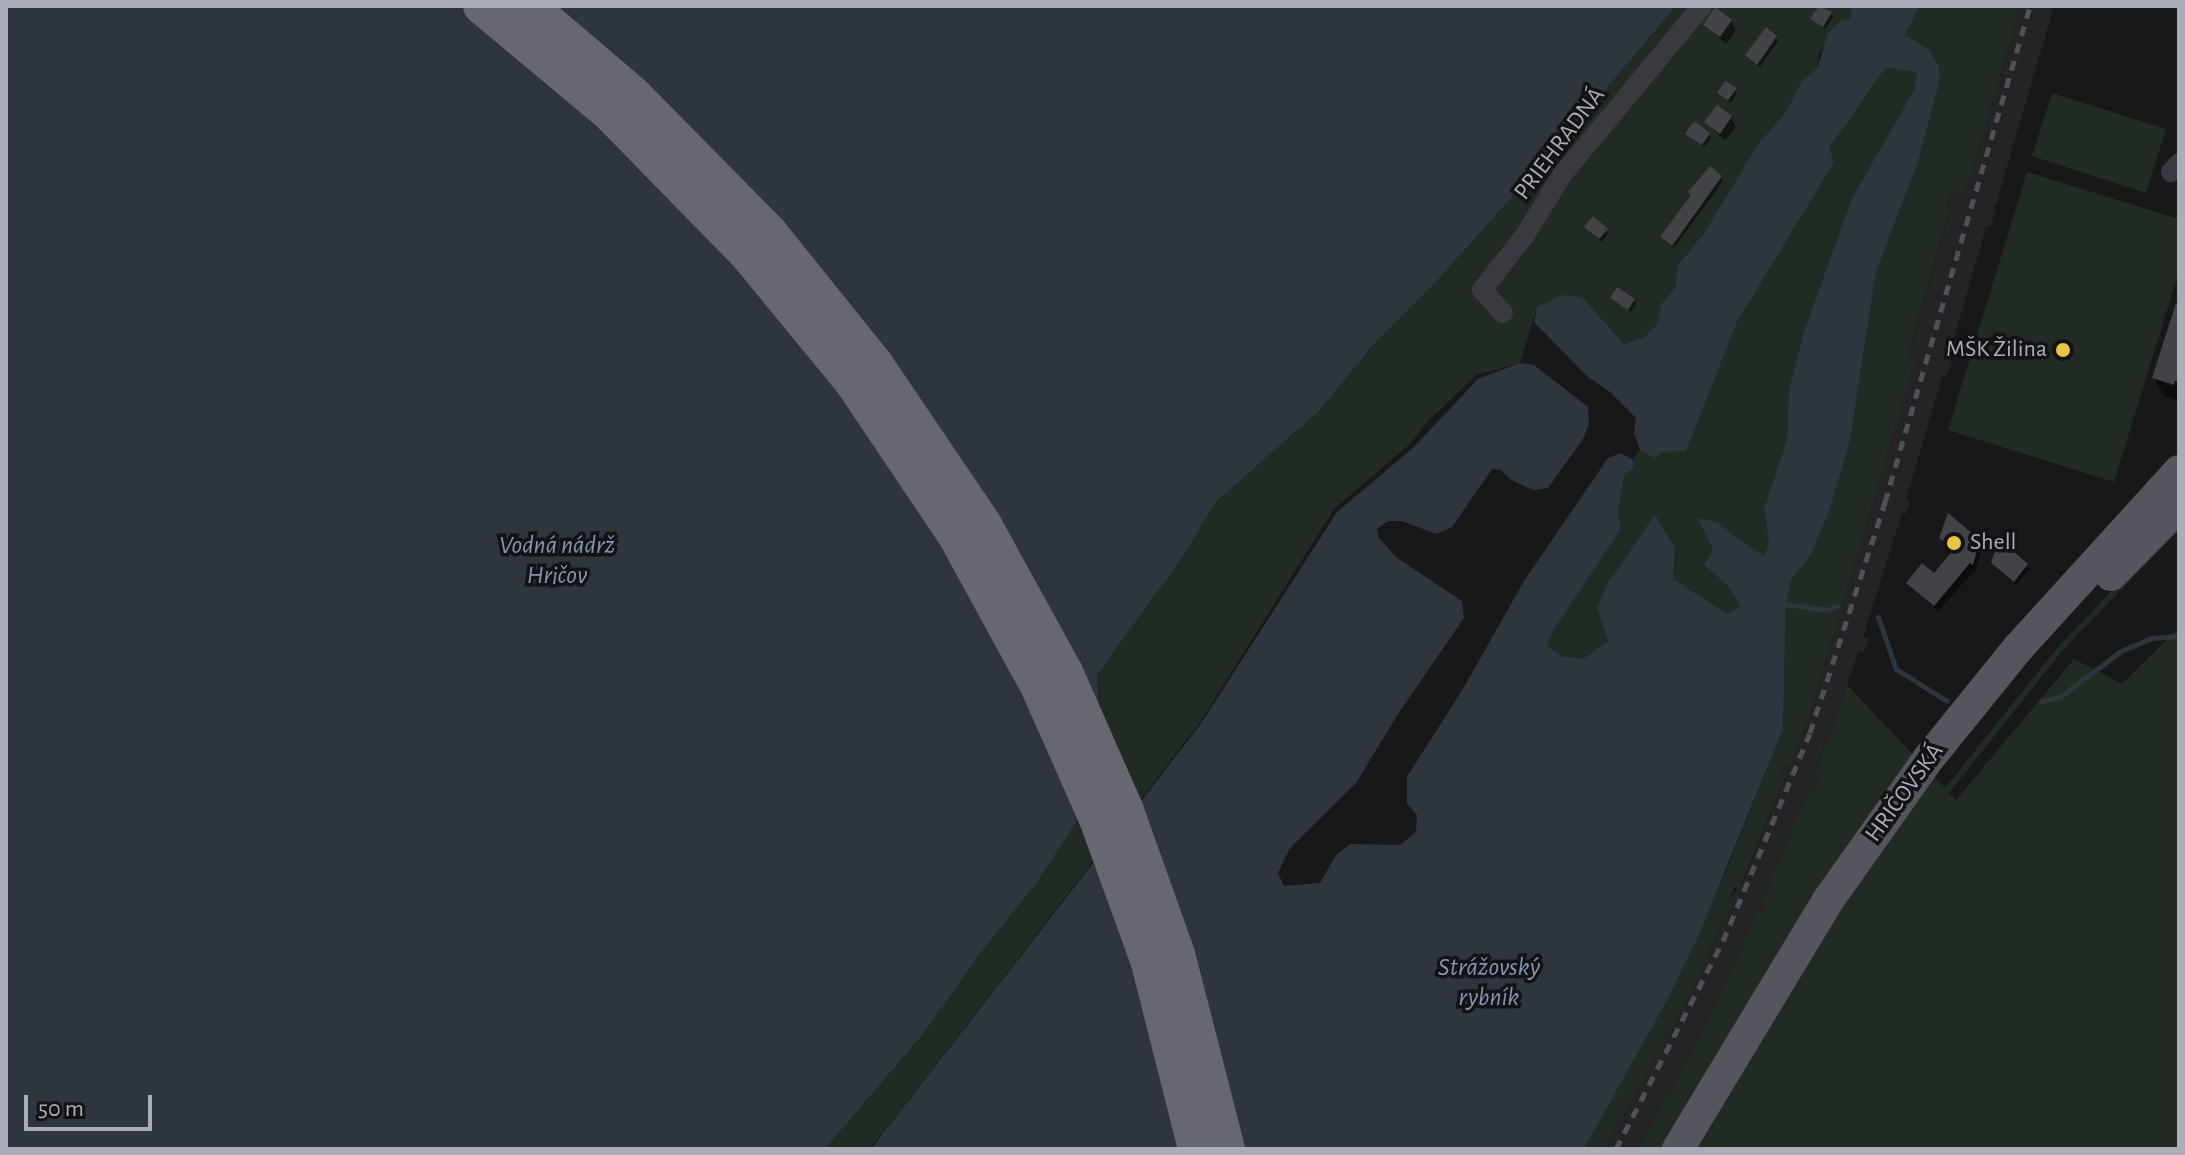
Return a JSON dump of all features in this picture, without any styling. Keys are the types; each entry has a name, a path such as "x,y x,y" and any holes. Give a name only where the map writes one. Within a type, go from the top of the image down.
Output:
{"highway":[{"path":"481,6 610,114 748,255 853,383 948,525 1038,686 1097,819 1149,963 1196,1149"},
{"path":"530,6 633,94 770,233 876,365 983,523 1065,672 1125,808 1177,954 1227,1149"}],"main road":[{"name":"HRIČOVSKÁ","path":"1678,1149 1829,899 1929,758 2019,647 2179,471"},
{"name":"HRIČOVSKÁ","path":"1700,1149 1811,964 1907,822 2034,660 2179,506"}],"street":[{"name":"PRIEHRADNÁ","path":"1503,313 1482,290 1525,235 1562,175 1702,6"}],"shaded area":[{"path":"1676,6 1852,6 1850,19 1819,53 1818,67 1801,82 1786,112 1758,144 1704,233 1678,265 1675,288 1661,304 1657,324 1643,338 1624,344 1599,316 1537,307 1520,363 1476,375 1428,421 1410,444 1334,509 1199,724 884,1132 868,1149 825,1149 924,1033 983,950 1035,885 1079,818 1100,730 1097,675 1184,555 1216,502 1318,412 1374,344 1435,283 1551,154"},
{"path":"1920,6 2020,6 1965,195 1955,192 1949,198 1946,210 1949,211 1907,359 1914,362 1810,713 1790,765 1785,764 1781,775 1785,777 1743,880 1739,889 1734,888 1729,899 1734,901 1676,1019 1605,1149 1584,1149 1668,999 1727,869 1783,729 1786,604 1791,580 1811,555 1830,509 1850,441 1876,272 1917,165 1939,84 1905,35"},
{"path":"2020,6 2054,6 1992,209 1995,210 1991,226 1986,227 1948,359 1952,361 1948,374 1942,377 1906,500 1910,502 1906,514 1902,513 1863,637 1869,639 1864,652 1859,651 1814,775 1818,777 1814,789 1808,792 1763,899 1768,902 1762,914 1758,912 1702,1032 1638,1149 1605,1149 1719,933 1733,901 1729,899 1744,880 1785,778 1781,776 1785,764 1790,765 1810,713 1913,362 1907,360 1949,212 1946,210 1955,192 1965,195"},
{"path":"1886,66 1917,73 1914,90 1852,198 1804,331 1789,389 1787,440 1764,509 1769,544 1764,557 1754,552 1713,549 1704,565 1729,587 1741,605 1728,615 1673,579 1675,548 1655,514 1606,586 1597,608 1608,642 1584,659 1559,656 1547,646 1553,631 1621,529 1618,510 1625,474 1634,468 1633,460 1640,450 1655,457 1661,452 1686,451 1737,322 1771,264 1829,148"},
{"path":"2052,93 2166,129 2146,193 2032,156"},
{"name":"MŠK Žilina","path":"2027,172 2179,219 2179,271 2114,482 1948,430"},
{"path":"2179,520 2179,530 2062,651 1949,793 1956,800 2074,659 2122,684 2179,628 2179,1149 1638,1149 1702,1032 1758,912 1762,913 1767,902 1763,899 1808,792 1814,789 1818,778 1814,776 1847,685 1945,788 2058,647"}],"water":[{"name":"Vodná nádrž Hričov","path":"6,6 1676,6 1551,154 1435,283 1374,344 1318,412 1216,502 1184,555 1097,675 1100,730 1079,818 1035,885 983,950 924,1033 825,1149 6,1149"},
{"name":"Strážovský rybník","path":"1852,6 1920,6 1905,35 1929,50 1939,66 1939,84 1917,165 1876,272 1850,441 1830,509 1811,555 1791,580 1786,604 1783,729 1701,930 1668,999 1584,1149 871,1149 1200,725 1337,512 1414,447 1478,379 1520,363 1534,365 1588,407 1589,424 1583,439 1548,488 1533,490 1511,480 1501,470 1492,469 1452,527 1436,534 1402,521 1388,521 1377,529 1379,538 1396,557 1462,601 1464,618 1398,714 1356,783 1290,848 1278,873 1284,886 1320,883 1336,855 1350,844 1400,845 1416,832 1417,815 1407,804 1407,777 1464,687 1524,581 1608,458 1621,453 1633,460 1634,468 1625,474 1618,510 1621,529 1553,631 1547,646 1560,656 1583,659 1608,642 1597,608 1606,586 1655,514 1675,548 1673,579 1727,614 1740,606 1729,587 1704,565 1713,549 1698,518 1716,522 1764,557 1769,544 1764,509 1787,440 1789,389 1804,331 1852,198 1914,90 1917,73 1886,67 1829,148 1834,162 1737,322 1686,451 1661,452 1655,458 1640,450 1634,433 1636,418 1610,392 1587,376 1534,322 1537,307 1562,295 1582,297 1624,344 1643,338 1657,324 1661,304 1675,288 1678,265 1704,233 1758,144 1786,112 1801,82 1818,67 1828,33 1841,21 1850,19"}],"building":[{"path":"1819,6 1832,12 1823,27 1810,19"},
{"path":"1715,7 1732,20 1720,37 1703,25"},
{"path":"1766,27 1777,36 1757,65 1745,55"},
{"path":"1725,81 1737,88 1728,100 1717,93"},
{"path":"1717,105 1732,116 1720,134 1704,122"},
{"path":"1694,121 1710,133 1702,145 1685,134"},
{"path":"1710,166 1722,176 1672,246 1660,237 1691,195 1688,192"},
{"path":"1593,216 1608,229 1599,239 1584,227"},
{"path":"1617,287 1635,299 1628,310 1610,298"},
{"path":"2176,303 2179,304 2179,382 2175,381 2174,385 2152,378"},
{"path":"1948,513 1980,540 1973,565 1970,563 1934,606 1906,583 1922,563 1934,573 1954,549 1939,538"},
{"path":"1999,539 2028,564 2014,582 1991,563"}],"waterway":[{"path":"1786,604 1827,610 1837,606"},
{"path":"1878,617 1896,669 1947,701"},
{"path":"2041,701 2061,696 2121,651 2151,638 2179,636"}],"railway":[{"path":"1616,1149 1723,941 1810,733 1885,502 2030,6"}],"place":[{"name":"MŠK Žilina","path":"2063,350"},
{"name":"Shell","path":"1954,543"}]}
